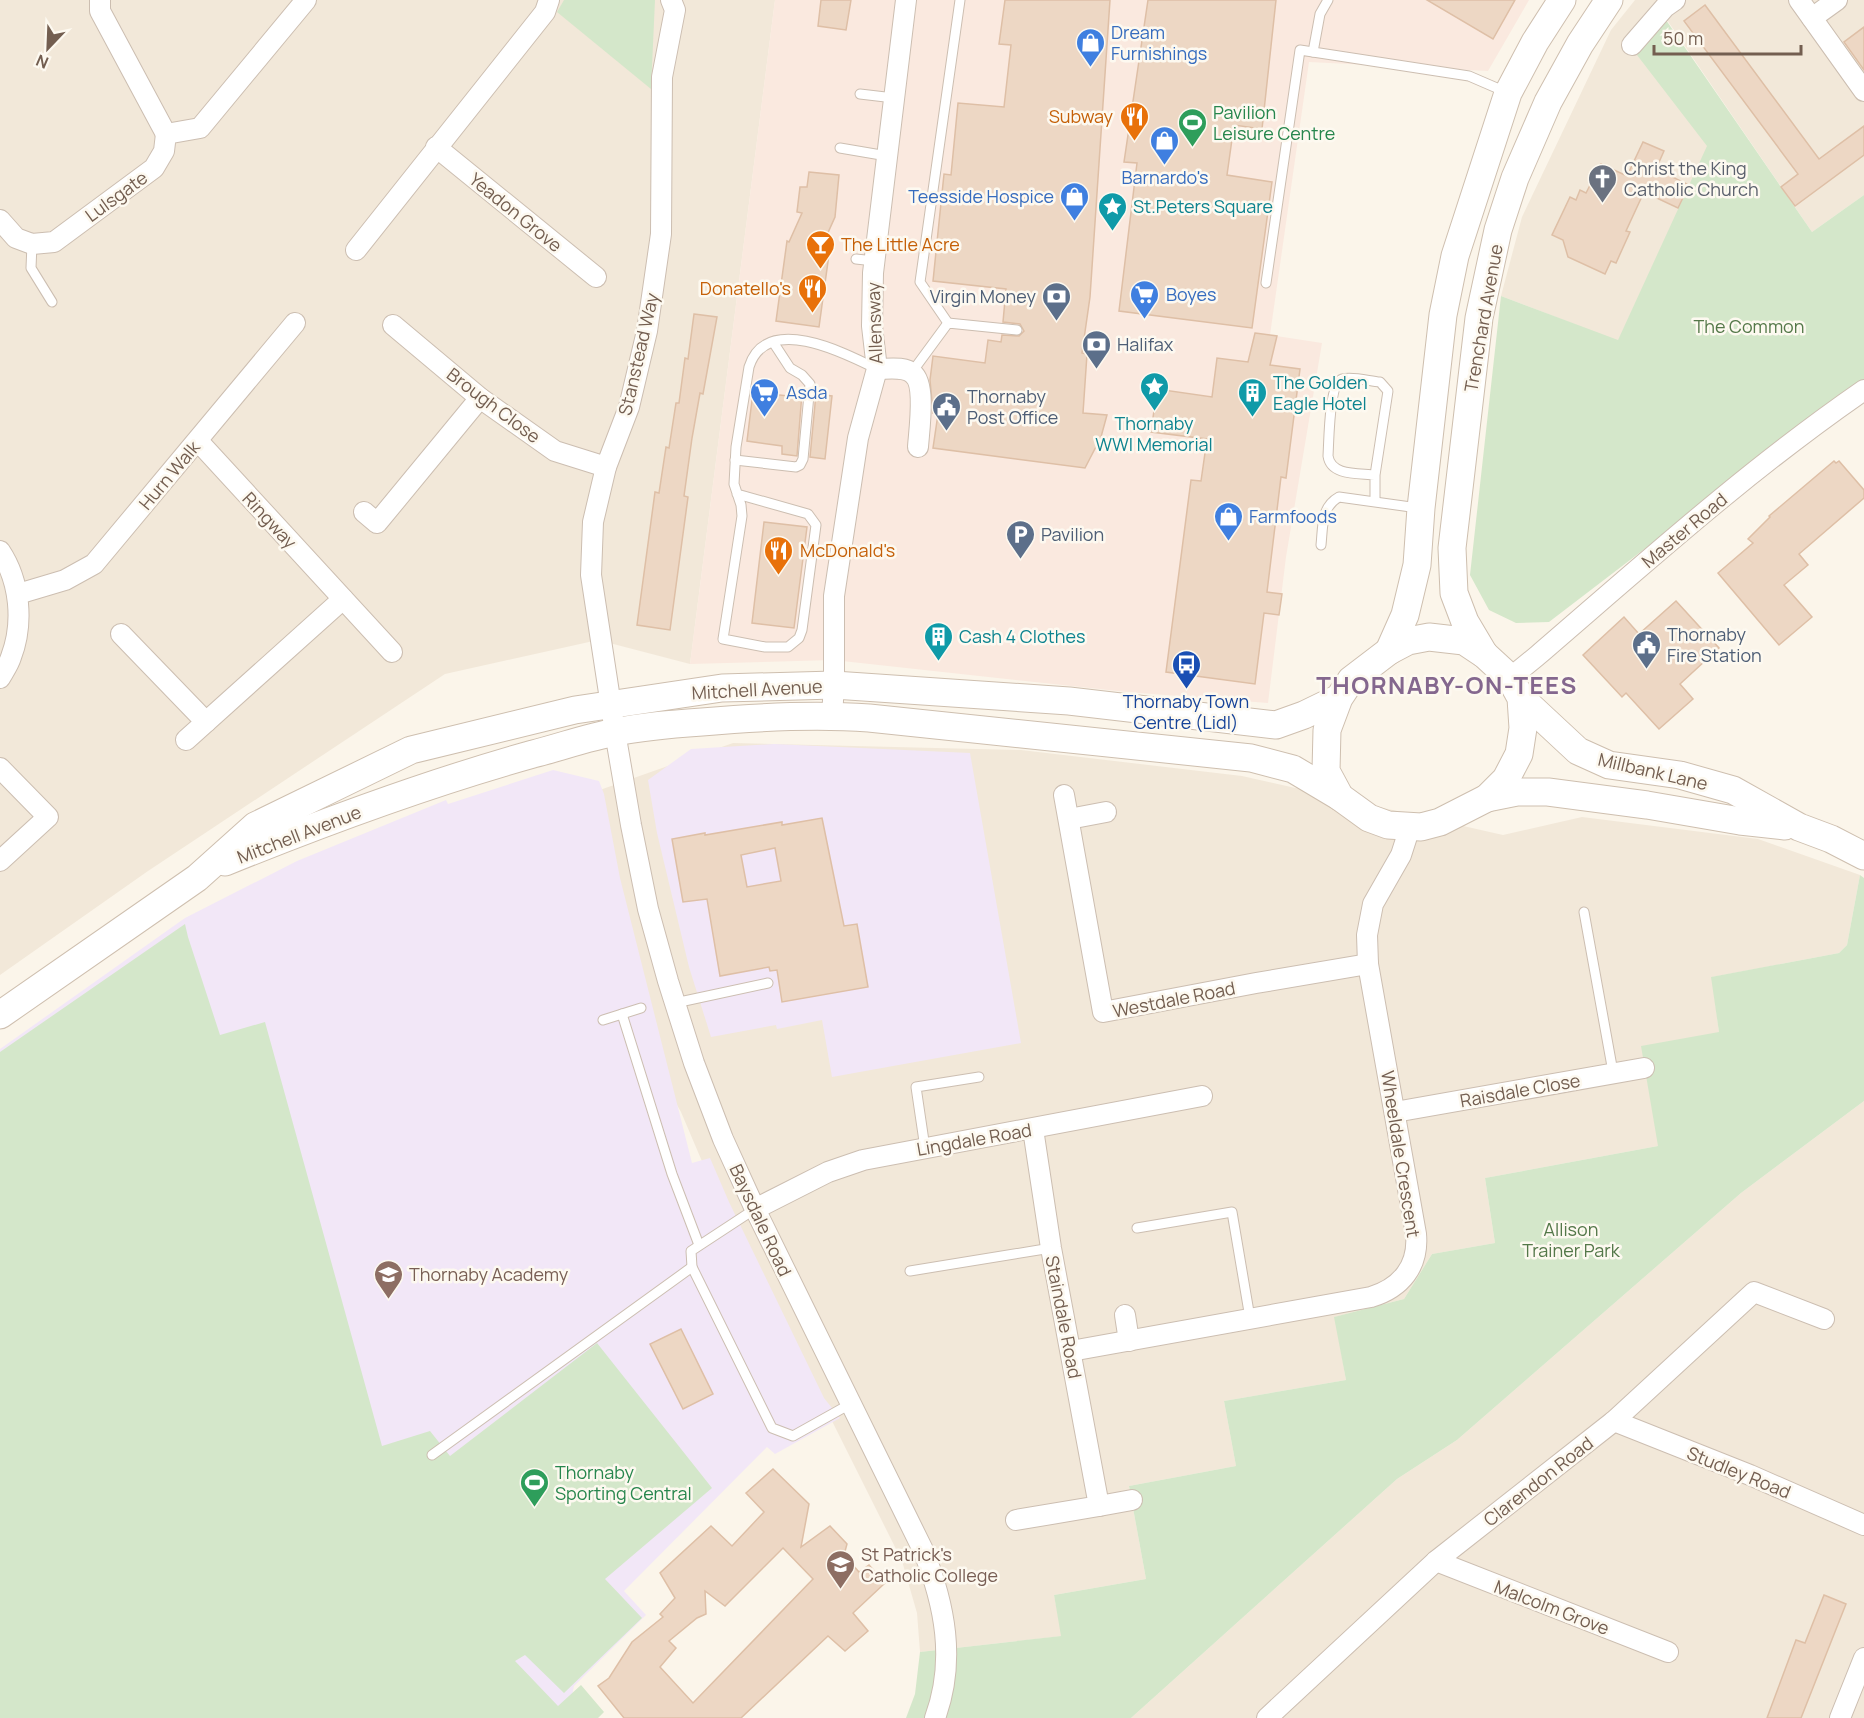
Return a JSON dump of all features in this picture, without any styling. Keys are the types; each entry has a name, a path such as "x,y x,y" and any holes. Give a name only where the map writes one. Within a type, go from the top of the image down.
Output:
{"street":[{"path":"100,0 100,11 166,135 200,128 306,0"},
{"path":"356,250 545,12 549,0"},
{"name":"Stanstead Way","path":"611,704 591,575 593,522 606,467 629,407 647,331 661,234 663,77 675,10 672,0"},
{"name":"Allensway","path":"832,716 834,596 858,438 877,369 865,260 887,156 906,0"},
{"name":"Trenchard Avenue","path":"1389,651 1405,615 1417,565 1420,508 1443,315 1455,256 1508,93 1535,42 1562,0"},
{"name":"Trenchard Avenue","path":"1485,655 1466,622 1454,593 1452,548 1479,318 1498,230 1515,178 1548,102 1580,44 1609,0"},
{"path":"1632,45 1665,7 1675,0"},
{"path":"1799,0 1864,91"},
{"path":"1812,18 1837,0"},
{"name":"Lulsgate","path":"32,244 54,242 154,168 164,151 166,135"},
{"name":"Yeadon Grove","path":"436,147 596,278"},
{"path":"0,220 16,238 32,244"},
{"path":"1443,315 1479,318"},
{"name":"Hurn Walk","path":"18,594 65,580 94,564 295,323"},
{"name":"Brough Close","path":"393,325 480,398 555,451 606,467"},
{"path":"877,369 902,369 912,372 918,380 921,391 918,447"},
{"name":"Master Road","path":"1515,688 1537,656 1707,509 1864,390"},
{"path":"364,512 377,523 480,398"},
{"name":"Ringway","path":"198,441 392,652"},
{"path":"0,551 18,594 19,620 12,656 0,678"},
{"path":"186,740 343,599"},
{"path":"121,634 206,722"},
{"name":"Mitchell Avenue","path":"208,869 284,838 501,763 615,732 763,717 832,716 1251,758 1293,770 1340,796 1369,818 1388,825 1421,827 1440,822 1487,798 1506,779 1519,754 1523,728 1515,688 1485,655 1464,641 1429,637 1408,641 1389,651 1351,680 1339,698 1327,730 1326,771 1340,796"},
{"name":"Mitchell Avenue","path":"0,1014 208,869 255,826 411,750 575,710 722,688 834,685 1069,701 1276,725 1304,715 1339,698"},
{"name":"Millbank Lane","path":"1515,688 1578,752 1609,765 1680,775 1732,790 1799,827 1831,839 1864,856"},
{"name":"Baysdale Road","path":"611,704 631,825 648,909 694,1063 719,1128 755,1209 852,1403 923,1550 936,1583 945,1620 946,1660 943,1691 935,1718"},
{"path":"0,768 48,817 0,861"},
{"name":"Millbank Lane","path":"1487,798 1517,792 1548,792 1647,805 1740,821 1799,827"},
{"name":"Westdale Road","path":"1064,795 1103,1012 1368,964"},
{"path":"1069,819 1106,812"},
{"name":"Wheeldale Crescent","path":"1071,1351 1371,1297 1388,1291 1405,1276 1414,1259 1417,1244 1368,964 1367,934 1373,904 1401,855 1410,827"},
{"name":"Raisdale Close","path":"1395,1112 1644,1068"},
{"name":"Lingdale Road","path":"755,1209 828,1172 863,1160 1202,1096"},
{"name":"Staindale Road","path":"1033,1129 1051,1248 1099,1506"},
{"name":"Clarendon Road","path":"1267,1718 1436,1561 1614,1421 1754,1292 1824,1319"},
{"path":"1120,1342 1125,1315"},
{"name":"Studley Road","path":"1614,1421 1750,1475 1864,1525"},
{"path":"1016,1520 1132,1500"},
{"name":"Malcolm Grove","path":"1436,1561 1668,1652"},
{"path":"1840,1718 1864,1658"}],"lane":[{"path":"960,0 920,282 948,323 1017,330"},
{"path":"1314,52 1320,14 1328,0"},
{"path":"1266,283 1300,50 1469,76 1508,93"},
{"path":"860,94 894,98"},
{"path":"840,147 887,156"},
{"path":"32,244 31,268 52,303"},
{"path":"912,372 948,323"},
{"path":"737,494 808,514 816,525 802,630 799,638 788,647 781,648 723,639 742,516 734,484 735,460 748,367 753,355 763,345 789,339 843,352 877,369"},
{"path":"735,460 795,467 800,465 803,459 810,384 802,375 790,368 773,342"},
{"path":"1375,475 1336,470 1329,463 1332,393 1337,382 1343,378 1380,382 1388,391 1375,475 1375,501"},
{"path":"1321,545 1325,515 1330,502 1339,497 1420,508"},
{"path":"1584,912 1613,1072"},
{"path":"675,1004 768,983"},
{"path":"603,1020 641,1008"},
{"path":"622,1014 672,1174 699,1245"},
{"path":"925,1148 916,1087 979,1077"},
{"path":"755,1209 691,1251 692,1267 772,1428 793,1436 852,1403"},
{"path":"1137,1228 1232,1212 1250,1318"},
{"path":"910,1271 1051,1248"},
{"path":"432,1455 692,1267"}],"shaded area":[{"path":"0,0 775,0 690,664 598,640 445,674 148,871 0,975"},
{"path":"775,0 1529,0 1488,71 1309,62 1270,335 1322,343 1286,557 1268,703 1127,692 833,660 690,664"},
{"path":"1635,0 1864,0 1864,195 1812,232 1667,20 1638,55 1708,146 1618,341 1501,296 1522,217 1611,30"},
{"path":"733,743 1021,750 1242,776 1503,835 1582,817 1758,839 1860,875 1847,945 1839,953 1712,977 1719,1032 1658,1146 1485,1178 1495,1243 1432,1254 1404,1299 1335,1317 1346,1380 1224,1401 1236,1466 1129,1486 1146,1579 1054,1595 1062,1636 920,1652 917,1613 902,1561 701,1159 681,1112 665,1084 597,791"},
{"path":"774,744 970,753 1021,1043 832,1077 822,1020 777,1029 776,1025 711,1037 689,967 657,833 648,780 691,749"},
{"name":"Thornaby Academy","path":"553,770 599,781 604,794 620,878 692,1163 710,1158 824,1398 840,1418 775,1454 767,1447 624,1591 646,1615 574,1686 567,1718 0,1478 0,1049 185,918 297,861 446,800 448,804"},
{"path":"1864,1101 1864,1718 1131,1718 1397,1479 1457,1440 1741,1193"}],"green space":[{"path":"564,0 655,0 651,89 557,12"},
{"name":"The Common","path":"1666,20 1812,232 1864,195 1864,381 1549,622 1516,623 1489,610 1470,575 1501,296 1618,340 1707,146 1637,55"},
{"name":"Allison Trainer Park","path":"1860,875 1864,878 1864,1101 1741,1193 1457,1440 1397,1479 1131,1718 906,1718 915,1694 920,1652 1061,1636 1054,1595 1146,1579 1129,1486 1236,1466 1224,1401 1346,1380 1334,1317 1404,1299 1432,1254 1495,1243 1485,1178 1658,1146 1641,1046 1719,1032 1711,977 1839,953 1847,945"},
{"path":"185,924 220,1035 265,1022 382,1446 430,1431 450,1456 597,1343 712,1488 605,1579 642,1618 564,1693 525,1655 515,1661 558,1706 581,1685 604,1712 598,1718 0,1718 0,1052"}],"building":[{"path":"821,0 851,0 846,30 818,26"},
{"path":"1005,0 1110,0 1090,297 1082,353 1087,354 1083,413 1107,415 1101,437 1085,468 933,448 938,414 933,413 930,380 933,356 985,363 988,340 1001,342 1002,335 1019,336 1024,331 1020,324 1003,322 1006,289 933,281 944,174 951,175 958,103 1004,107 1011,45 999,44"},
{"name":"Pavilion Leisure Centre","path":"1148,0 1276,0 1262,129 1234,125 1227,175 1272,182 1252,328 1119,311 1137,163 1124,162"},
{"path":"1427,0 1515,0 1493,39"},
{"path":"1705,5 1819,159 1864,126 1864,155 1795,206 1781,187 1798,174 1684,21"},
{"path":"1864,27 1864,70 1844,42"},
{"name":"Christ the King Catholic Church","path":"1643,142 1664,151 1656,169 1689,185 1678,208 1644,192 1626,231 1630,232 1616,263 1611,261 1605,274 1568,257 1563,240 1552,235 1570,197 1576,200 1580,190 1586,193 1601,164 1627,176"},
{"path":"809,172 839,175 835,217 822,246 830,247 819,327 776,321 787,241 789,242 802,213 797,212 800,187 807,187"},
{"path":"694,314 717,317 703,394 700,393 692,438 684,496 688,497 670,630 637,625 655,492 659,493 666,447 669,448 676,403 679,403"},
{"path":"1255,333 1277,336 1270,365 1300,369 1286,478 1281,477 1267,592 1282,594 1279,615 1264,613 1255,684 1166,672 1191,480 1201,481 1207,439 1151,432 1157,389 1212,397 1217,358 1248,362"},
{"path":"788,391 802,393 797,456 782,454 782,446 747,441 753,392 788,396"},
{"path":"816,394 832,396 825,459 810,457"},
{"path":"1834,461 1836,463 1839,461 1864,490 1864,498 1799,554 1808,565 1784,585 1812,617 1779,645 1718,573 1753,543 1748,539 1769,516"},
{"name":"McDonald's","path":"764,522 807,527 794,628 752,623"},
{"name":"Thornaby Fire Station","path":"1676,601 1719,648 1680,684 1693,699 1659,729 1626,693 1622,697 1583,655 1624,617 1639,634"},
{"path":"822,818 844,926 857,924 868,987 782,1002 777,970 770,971 769,967 720,976 707,899 683,902 672,839 782,822 782,825","holes":["775,848 781,881 747,887 741,855"]},
{"path":"681,1329 713,1394 683,1409 650,1344"},
{"name":"St Patrick's Catholic College","path":"773,1469 809,1504 801,1547 830,1526 847,1544 844,1555 859,1572 869,1565 885,1583 853,1613 868,1631 845,1651 828,1636 741,1718 624,1718 598,1686 609,1678 632,1642 663,1617 660,1614 675,1598 660,1573 711,1526 732,1546 764,1512 746,1493","holes":["783,1548 813,1579 693,1703 660,1667 676,1648 669,1641 697,1618 706,1614 705,1591 725,1606"]},
{"path":"1824,1595 1846,1604 1801,1718 1767,1718 1796,1640 1805,1643"}],"place":[{"name":"Dream Furnishings","path":"1090,68"},
{"name":"Subway","path":"1134,142"},
{"name":"Pavilion Leisure Centre","path":"1192,148"},
{"name":"Barnardo's","path":"1165,166"},
{"name":"Christ the King Catholic Church","path":"1603,204"},
{"name":"Teesside Hospice","path":"1075,222"},
{"name":"St.Peters Square","path":"1112,232"},
{"name":"The Little Acre","path":"820,270"},
{"name":"Donatello's","path":"812,314"},
{"name":"Boyes","path":"1145,320"},
{"name":"Virgin Money","path":"1057,322"},
{"name":"Halifax","path":"1096,370"},
{"name":"Thornaby WWI Memorial","path":"1154,412"},
{"name":"Asda","path":"765,418"},
{"name":"The Golden Eagle Hotel","path":"1252,418"},
{"name":"Thornaby Post Office","path":"946,432"},
{"name":"Farmfoods","path":"1228,542"},
{"name":"Pavilion","path":"1020,560"},
{"name":"McDonald's","path":"779,576"},
{"name":"Cash 4 Clothes","path":"938,662"},
{"name":"Thornaby Fire Station","path":"1646,670"},
{"name":"Thornaby Town Centre (Lidl)","path":"1186,690"},
{"name":"Thornaby Academy","path":"388,1300"},
{"name":"Thornaby Sporting Central","path":"534,1508"},
{"name":"St Patrick's Catholic College","path":"840,1590"}],"district":[{"name":"THORNABY-ON-TEES","path":"1447,684"}]}
